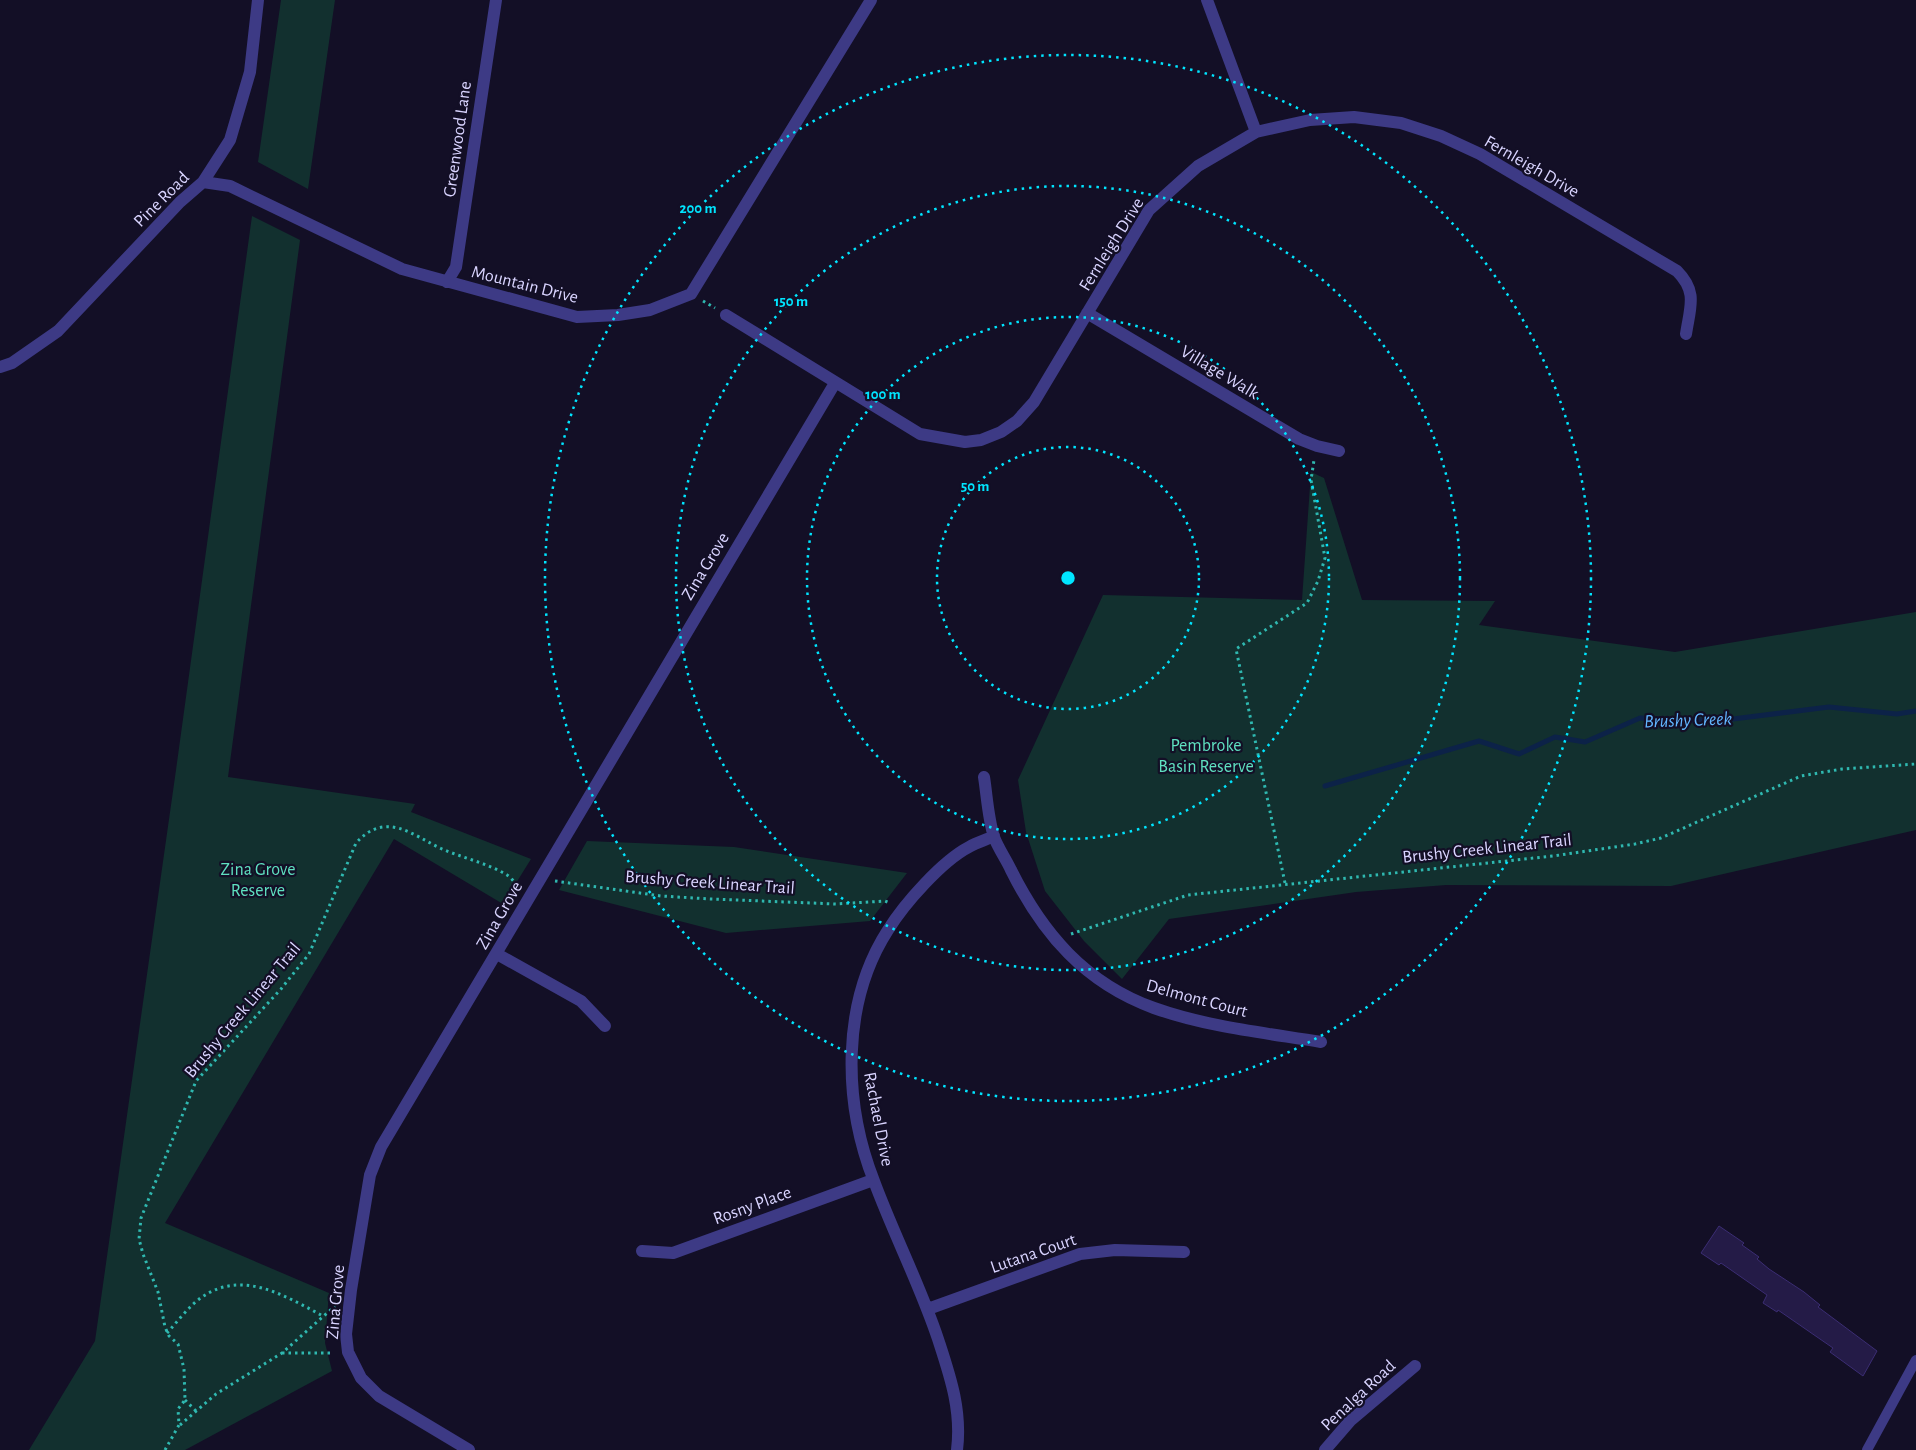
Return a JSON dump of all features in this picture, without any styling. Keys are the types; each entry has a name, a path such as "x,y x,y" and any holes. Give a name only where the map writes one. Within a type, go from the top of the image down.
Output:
{"street":[{"name":"Pine Road","path":"0,367 12,363 58,331 180,202 203,182 230,140 250,72 258,0"},
{"name":"Greenwood Lane","path":"447,282 456,267 496,0"},
{"path":"691,294 872,0"},
{"path":"1207,0 1256,132"},
{"name":"Fernleigh Drive","path":"726,315 920,434 965,442 981,440 1009,426 1034,402 1149,210 1198,166 1256,132 1310,120 1354,117 1401,122 1441,136 1480,154 1677,271 1685,279 1692,293 1686,334"},
{"name":"Mountain Drive","path":"203,182 230,186 402,269 576,317 618,315 650,310 691,294"},
{"name":"Village Walk","path":"1087,313 1299,439 1317,446 1339,451"},
{"name":"Zina Grove","path":"469,1450 378,1396 361,1378 348,1352 346,1334 351,1290 370,1175 381,1146 497,954 531,893 835,383"},
{"name":"Delmont Court","path":"984,777 994,836 1028,903 1053,940 1085,970 1114,989 1154,1008 1221,1025 1321,1042"},
{"name":"Rachael Drive","path":"958,1450 955,1391 928,1309 873,1180 858,1123 850,1070 856,1014 865,975 877,946 902,908 956,855 970,846 994,836"},
{"path":"497,954 581,1001 604,1026"},
{"name":"Rosny Place","path":"642,1251 672,1254 873,1180"},
{"name":"Lutana Court","path":"928,1309 1080,1254 1115,1250 1184,1252"},
{"name":"Penalga Road","path":"1324,1450 1350,1421 1415,1366"}],"lane":[{"path":"1867,1450 1916,1360"}],"path":[{"path":"691,294 726,315"},
{"path":"1285,883 1236,649 1307,603 1318,582 1324,558 1311,480 1317,446"},
{"name":"Brushy Creek Linear Trail","path":"1053,940 1188,895 1285,883 1553,856 1635,844 1661,838 1802,776 1842,769 1916,764"},
{"name":"Brushy Creek Linear Trail","path":"165,1450 179,1425 178,1409 184,1400 184,1369 178,1344 167,1333 158,1292 139,1239 141,1218 196,1081 281,989 309,954 356,843 364,835 392,826 408,830 441,849 509,876 515,884 531,893 554,881 564,881 661,896 836,904 885,901 902,908"},
{"path":"167,1333 201,1297 225,1286 247,1283 282,1294 323,1316"},
{"path":"179,1425 216,1394 282,1354 351,1290"},
{"path":"282,1354 348,1352"},
{"path":"184,1400 196,1411"}],"green space":[{"path":"281,0 335,0 308,189 258,162"},
{"name":"Zina Grove Reserve","path":"252,216 300,240 228,777 415,804 411,812 531,859 503,904 394,839 165,1223 329,1293 325,1343 332,1371 185,1450 29,1450 95,1341"},
{"name":"Pembroke Basin Reserve","path":"1311,472 1324,478 1362,600 1495,601 1479,625 1675,652 1916,612 1916,830 1671,886 1446,885 1356,892 1169,919 1122,979 1084,941 1045,891 1026,832 1018,780 1103,595 1302,600"},
{"path":"587,841 734,847 907,873 870,921 726,933 559,890"}],"building":[{"path":"1719,1226 1744,1243 1742,1245 1759,1257 1757,1259 1769,1269 1804,1292 1820,1305 1818,1307 1877,1351 1863,1376 1830,1352 1833,1348 1778,1310 1777,1312 1763,1303 1767,1295 1721,1263 1719,1265 1701,1253"}],"waterway":[{"name":"Brushy Creek","path":"1325,786 1479,741 1519,754 1555,737 1585,742 1640,718 1717,721 1829,707 1897,714 1916,711"}]}
